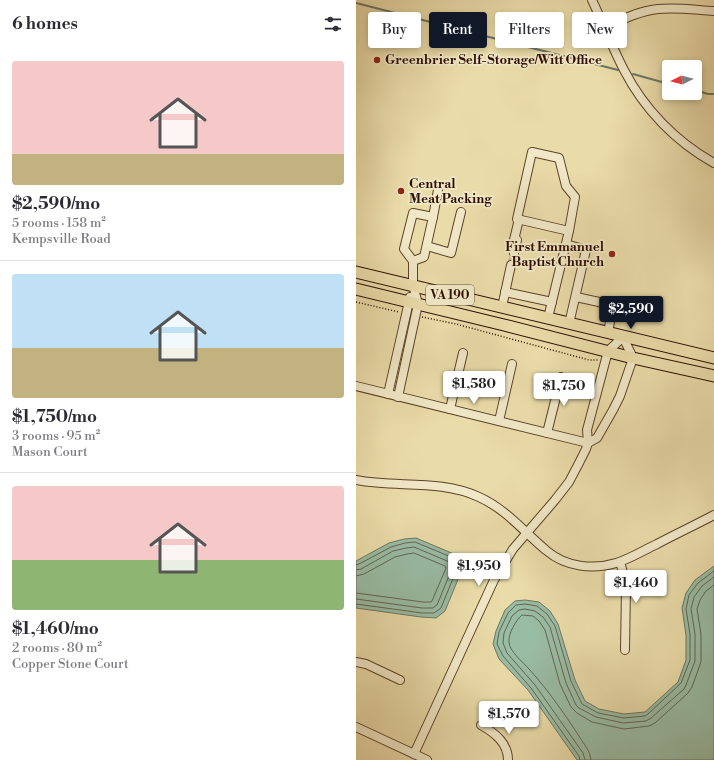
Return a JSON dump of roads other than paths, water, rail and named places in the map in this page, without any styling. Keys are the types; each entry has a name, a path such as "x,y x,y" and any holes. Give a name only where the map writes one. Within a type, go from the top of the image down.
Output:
{"main road":[{"name":"VA 190","path":"356,272 714,358"},
{"name":"VA 190","path":"356,289 413,303 606,356 633,358 714,376"}],"street":[{"path":"592,0 598,12"},
{"path":"627,18 656,9 714,11"},
{"path":"614,48 624,70 642,100 659,120 687,146 714,163"},
{"path":"514,253 517,240 514,240 519,219 517,219 532,152 559,158 566,186 575,197 569,231 548,318"},
{"path":"412,261 424,257 438,190"},
{"path":"426,246 452,253 461,212"},
{"path":"398,396 416,316 413,303 412,261 404,248 413,213 433,217"},
{"path":"519,219 569,231"},
{"path":"566,244 586,250 569,324"},
{"path":"502,307 511,265"},
{"path":"505,292 552,302"},
{"path":"576,297 613,305 608,333"},
{"path":"388,394 406,313 413,303"},
{"path":"356,386 588,443 597,438 613,410 620,396 633,358 623,336 606,356 586,430 588,443 579,463 569,482 513,549 494,580 414,754"},
{"path":"399,342 410,344"},
{"path":"450,409 463,353"},
{"path":"499,421 512,364"},
{"path":"393,368 404,370"},
{"path":"547,433 560,377"},
{"path":"356,480 393,484 428,485 456,489 479,497 502,511 548,552 560,560 574,565 592,567 620,562 714,515"},
{"path":"620,562 626,587 625,650"},
{"path":"356,662 366,664 400,680"},
{"path":"481,725 490,730 503,744 508,754 508,760"},
{"path":"356,727 427,760"}],"water":[{"path":"416,538 461,557 463,567 445,611 436,618 356,608 356,561 389,543 404,539"},
{"path":"714,566 714,760 577,760 528,690 499,659 493,644 496,631 505,610 515,601 525,600 539,602 550,611 558,624 575,680 585,701 599,709 624,714 645,712 678,682 686,660 686,635 682,608 686,593 695,580"}],"waterway":[{"path":"356,3 618,70"},
{"path":"633,74 662,82"},
{"path":"702,92 714,94"}],"tunnel":[{"path":"511,265 514,253"}],"place":[{"name":"Greenbrier Self-Storage/Witt Office","path":"377,60"},
{"name":"Central Meat Packing","path":"401,191"},
{"name":"First Emmanuel Baptist Church","path":"612,254"}]}
